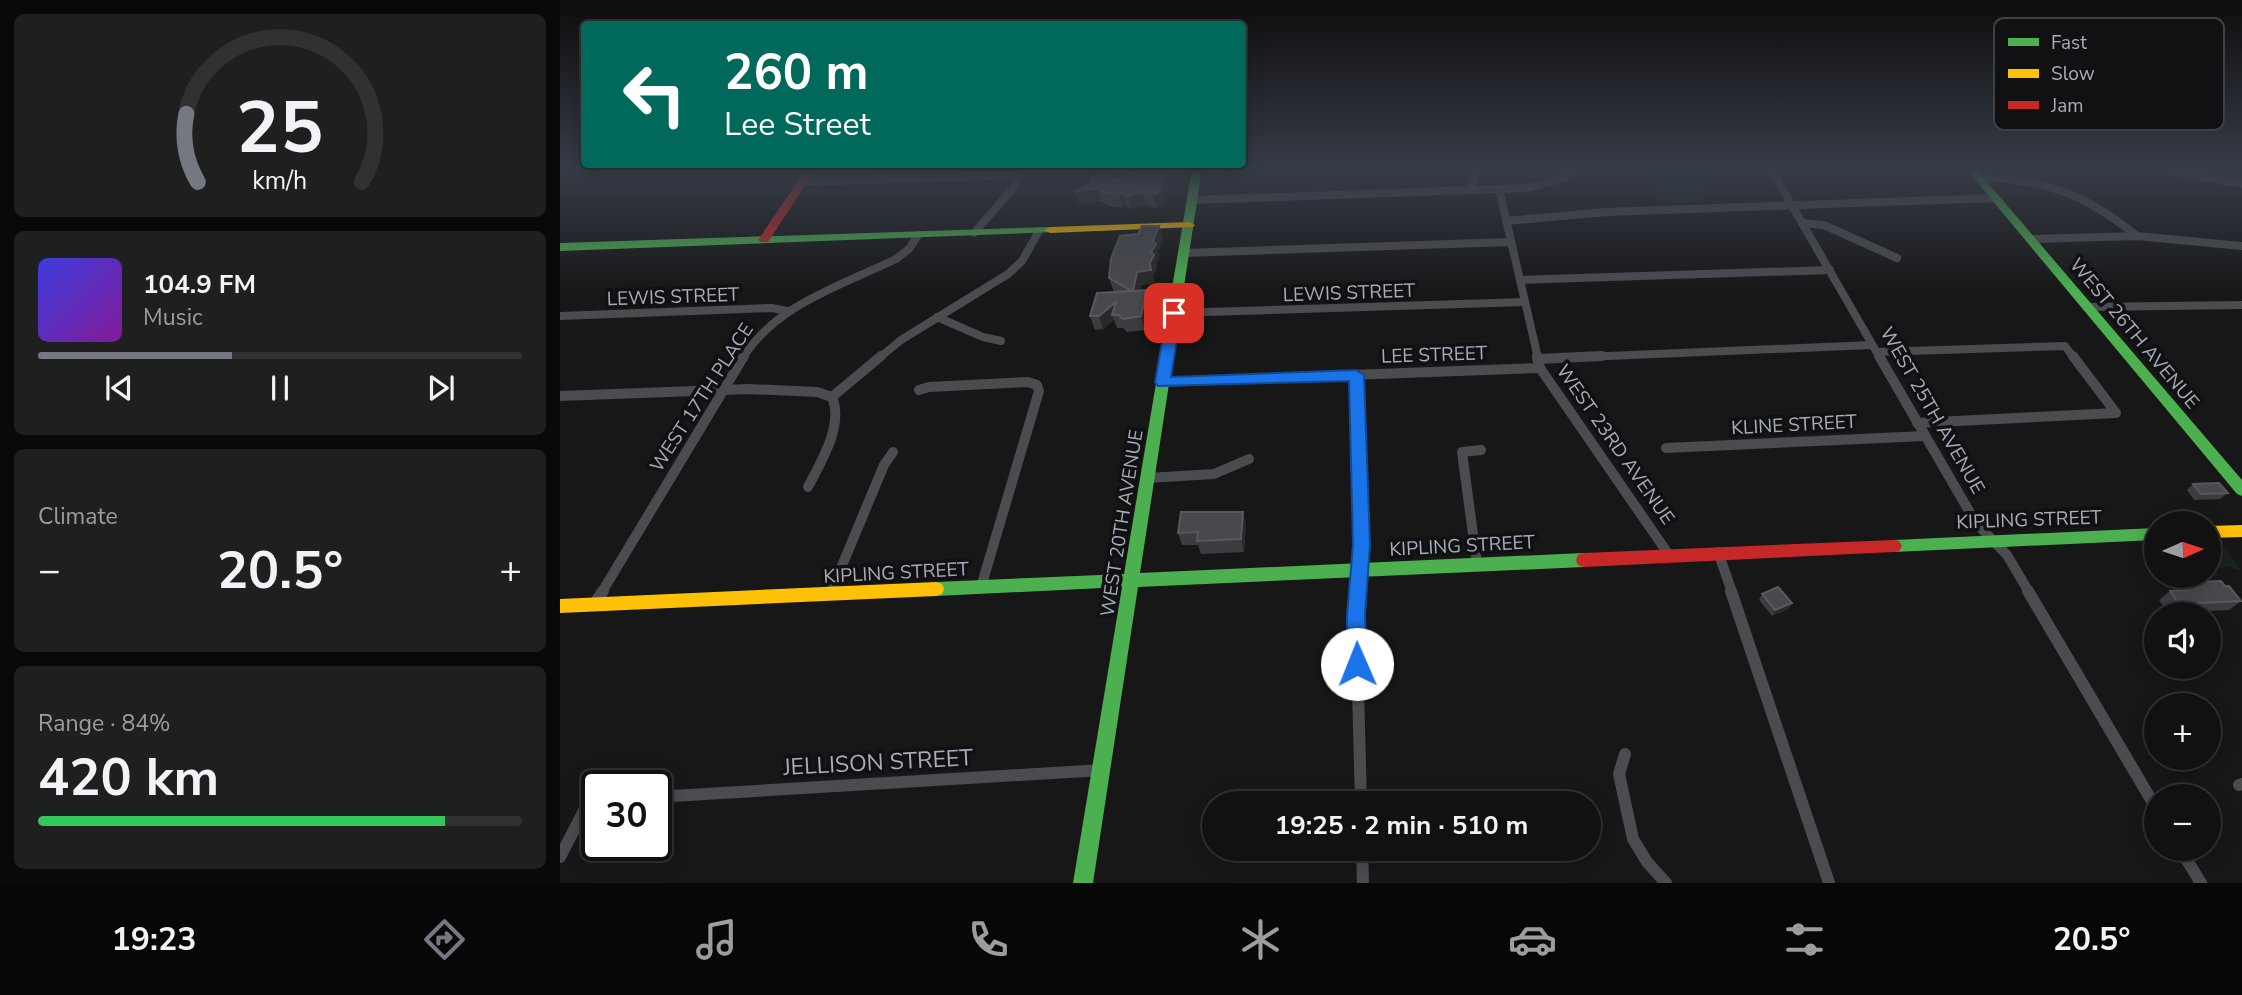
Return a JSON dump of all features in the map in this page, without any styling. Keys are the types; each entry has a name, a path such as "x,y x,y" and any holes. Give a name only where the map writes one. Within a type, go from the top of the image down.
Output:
{"street":[{"path":"764,240 784,210"},
{"path":"974,233 983,217 991,210"},
{"name":"WEST 20TH AVENUE","path":"1083,883 1191,210"},
{"name":"WEST 23RD AVENUE","path":"1504,210 1538,363 1669,555"},
{"path":"1506,221 1662,210"},
{"name":"WEST 25TH AVENUE","path":"1794,210 1976,523 2007,555 2144,788"},
{"name":"WEST 26TH AVENUE","path":"2005,210 2242,490"},
{"path":"2106,210 2137,236"},
{"path":"1802,223 1824,225 1897,258"},
{"path":"560,247 1189,225"},
{"path":"832,397 887,350 1007,274 1022,261 1039,231"},
{"name":"WEST 17TH PLACE","path":"594,605 754,341 787,312 896,259 909,249 918,235"},
{"path":"2030,239 2137,236 2242,246"},
{"path":"1184,253 1510,242"},
{"path":"1520,280 1830,270"},
{"name":"LEWIS STREET","path":"1174,313 1525,302"},
{"path":"2087,307 2242,305"},
{"name":"LEWIS STREET","path":"560,316 772,308 787,312"},
{"path":"937,317 983,337 1001,341"},
{"name":"LEE STREET","path":"1163,382 1875,349 2065,346 2116,413 1917,423"},
{"path":"1356,375 1360,569 1356,615 1361,791"},
{"path":"919,390 929,387 1028,382 1037,385 1039,391 981,587"},
{"path":"560,396 723,390 806,389 824,392 832,397 836,412 833,432 808,487"},
{"name":"KLINE STREET","path":"1666,447 1924,436"},
{"path":"1477,564 1462,452 1481,450"},
{"path":"830,594 884,465 893,452"},
{"path":"1147,478 1214,474 1249,459"},
{"path":"2221,532 2242,531"},
{"name":"KIPLING STREET","path":"560,606 1990,539 2144,534"},
{"path":"1718,552 1829,883"},
{"path":"1625,754 1619,774 1633,839 1647,862 1666,883"},
{"name":"JELLISON STREET","path":"672,796 1102,770"},
{"path":"560,856 581,821"},
{"path":"1362,861 1363,883"},
{"path":"2187,861 2201,883"}],"shaded area":[{"path":"2221,549 2226,549 2242,571 2221,568"}],"building":[{"path":"1142,226 1159,226 1153,241 1156,244 1151,252 1154,255 1150,263 1151,270 1137,272 1133,291 1147,290 1141,316 1123,319 1119,315 1112,315 1116,302 1099,316 1090,316 1097,293 1132,291 1109,278 1111,259 1120,236 1138,234"},
{"path":"2219,483 2228,493 2201,494 2193,484"},
{"path":"1181,512 1243,512 1241,539 1197,541 1198,532 1178,533"},
{"path":"2221,581 2225,586 2229,586 2241,601 2178,602 2170,591 2186,590 2184,588 2221,588"},
{"path":"1778,587 1792,603 1775,610 1762,594"}],"traffic: fast":[{"path":"1083,883 1190,210"},
{"path":"2006,210 2242,490"},
{"path":"560,247 1050,230"},
{"path":"1894,546 2144,535"},
{"path":"936,589 1584,560"}],"traffic: slow":[{"path":"1050,230 1189,225"},
{"path":"2221,532 2242,531"},
{"path":"560,606 936,589"}],"traffic: jam":[{"path":"764,240 784,210"},
{"path":"1584,560 1894,546"}],"route":[{"path":"1174,313 1163,382 1356,375 1362,545 1356,615 1357,664"}]}
